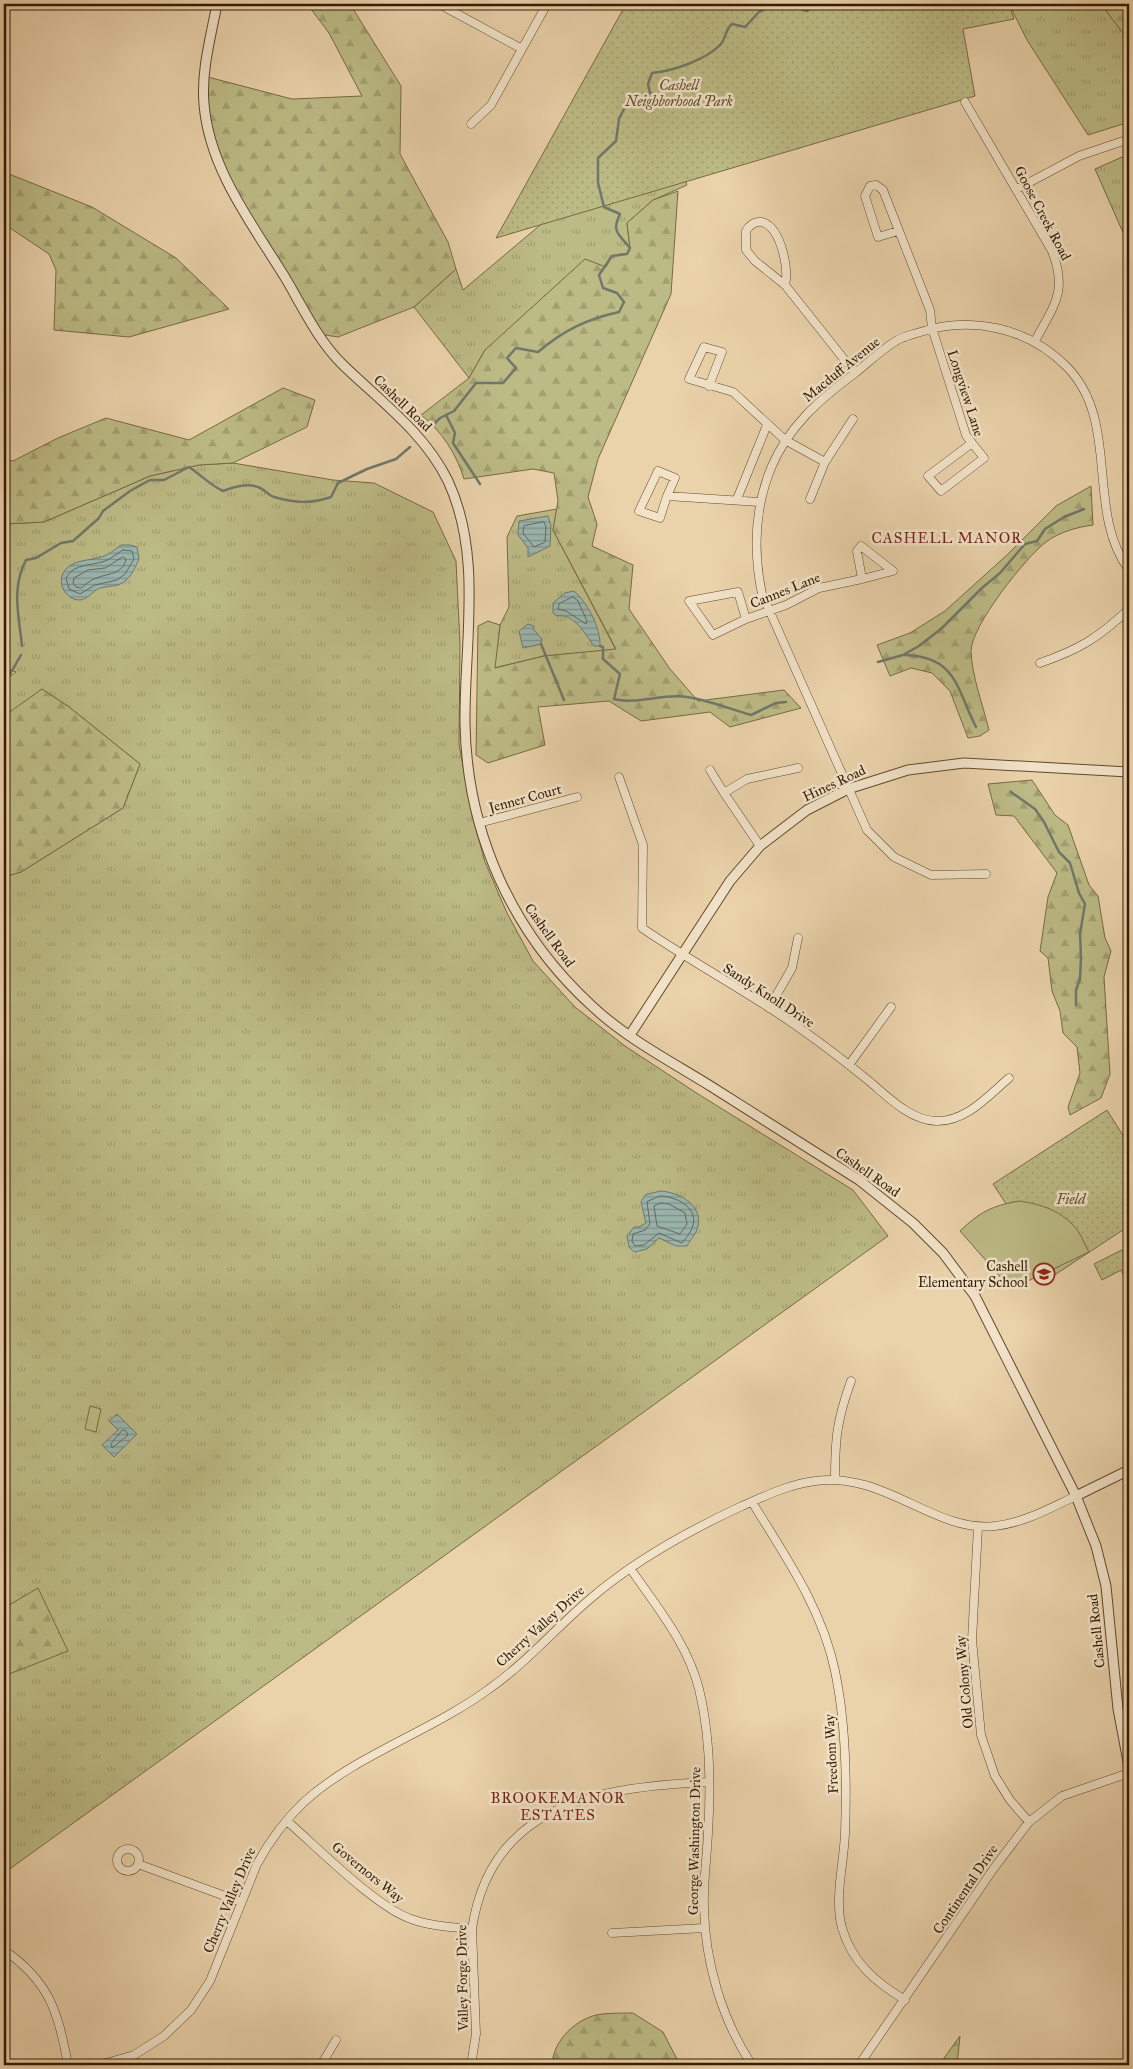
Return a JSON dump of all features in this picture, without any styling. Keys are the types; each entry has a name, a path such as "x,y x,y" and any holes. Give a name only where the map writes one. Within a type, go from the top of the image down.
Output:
{"street":[{"name":"Cashell Road","path":"216,4 204,76 204,104 209,134 227,181 324,341 338,360 414,430 437,461 450,484 464,526 468,552 466,744 468,776 491,865 506,896 530,935 552,965 593,1008 630,1035 859,1180 895,1206 943,1253 975,1296 993,1328 1076,1496 1096,1546 1106,1586 1118,1709 1129,1768"},
{"path":"439,4 522,49"},
{"path":"471,124 491,105 547,4"},
{"name":"Goose Creek Road","path":"965,102 1017,189 1052,251 1060,270 1057,299 1035,341"},
{"path":"1017,189 1079,156 1129,139"},
{"name":"Longview Lane","path":"898,231 878,238 865,196 870,186 876,185 883,190 930,310 932,328 966,435 984,458 941,491 928,476 972,443"},
{"path":"785,284 787,272 776,232 769,224 762,222 753,223 746,231 746,250 755,261 785,284 855,373"},
{"name":"Macduff Avenue","path":"986,874 930,875 894,857 867,830 768,612 756,566 755,538 759,502 771,468 785,440 806,414 829,392 897,340 932,328 955,325 986,326 1012,332 1035,341 1068,368 1088,402 1099,438 1106,512 1112,535 1129,570"},
{"path":"709,386 722,352 704,347 689,379 709,386 733,392 785,440 825,462"},
{"path":"810,499 825,462 853,419"},
{"path":"737,499 768,425"},
{"path":"658,471 675,478 667,496 660,518 639,511 658,471"},
{"path":"667,496 737,499 759,502"},
{"name":"Cannes Lane","path":"746,619 738,592 689,601 713,635 818,588 862,580 893,571 861,546 857,551 862,580"},
{"path":"1040,663 1069,653 1103,634 1129,609"},
{"name":"Hines Road","path":"630,1035 730,882 760,846 807,810 848,789 908,770 964,763 1129,772"},
{"path":"724,793 746,779 798,768"},
{"path":"710,770 760,846"},
{"name":"Sandy Knoll Drive","path":"619,777 643,845 642,928 682,955 769,1008 849,1065 906,1111 922,1119 950,1120 968,1113 1010,1078"},
{"name":"Jenner Court","path":"479,824 577,798"},
{"path":"769,1008 792,968 798,938"},
{"path":"849,1065 891,1007"},
{"path":"835,1480 835,1436 839,1414 851,1381"},
{"name":"Cherry Valley Drive","path":"99,2065 134,2055 164,2036 191,2010 210,1981 241,1902 265,1849 302,1803 337,1776 446,1718 491,1688 537,1650 588,1601 630,1568 687,1532 752,1502 798,1484 835,1480 872,1486 943,1517 978,1527 996,1526 1016,1522 1129,1470"},
{"name":"Freedom Way","path":"752,1502 807,1592 823,1627 835,1671 841,1710 846,1784 845,1834 839,1904 842,1927 852,1952 865,1971 882,1986 905,2000"},
{"name":"Old Colony Way","path":"978,1527 972,1640 981,1735 995,1776 1010,1800 1029,1822"},
{"name":"George Washington Drive","path":"630,1568 674,1633 693,1668 703,1708 708,1782 708,1831 704,1887 705,1928 717,1986 731,2026 752,2065"},
{"name":"Continental Drive","path":"859,2065 994,1868 1029,1822 1062,1796 1129,1773"},
{"name":"Valley Forge Drive","path":"471,2065 476,2034 472,1928 481,1888 492,1865 514,1838 538,1819 571,1803 620,1789 653,1784 708,1782"},
{"name":"Governors Way","path":"287,1821 396,1912 410,1919 432,1925 472,1928"},
{"path":"138,1864 241,1902"},
{"path":"612,1933 705,1928"},
{"path":"4,1950 24,1964 41,1982 52,2000 60,2021 68,2065"},
{"path":"321,2065 336,2040"}],"green space":[{"path":"312,4 350,4 401,86 400,154 448,242 456,269 414,307 338,337 319,334 215,154 204,76 292,99 362,96 329,33 311,9"},
{"name":"Cashell Neighborhood Park","path":"626,4 1009,4 1014,19 963,29 975,96 496,238"},
{"path":"1009,4 1101,4 1129,41 1129,122 1088,135 1027,40"},
{"path":"1101,4 1129,4 1129,41 1104,8"},
{"path":"1129,154 1129,246 1095,169"},
{"path":"682,171 687,185 653,200 627,223 630,248 627,254 619,254 607,267 485,350 469,378 414,307 456,269 463,290 558,210"},
{"path":"4,172 92,207 176,258 229,309 129,337 54,330 56,270 49,254 4,224"},
{"path":"678,191 671,294 598,459 588,497 597,524 592,546 633,565 629,609 670,669 698,701 784,690 801,708 730,727 710,712 641,721 609,701 538,707 545,745 488,763 476,755 478,626 488,621 500,625 495,668 544,656 616,649 553,530 558,501 554,473 533,469 464,479 457,461 442,436 421,415 469,378 485,350 585,259 606,267 612,256 627,254 630,248 627,223 653,200"},
{"path":"283,388 315,400 307,427 233,463 199,465 150,476 44,522 4,524 4,458 13,461 58,438 106,418 189,440"},
{"path":"233,463 333,480 374,483 433,512 456,561 460,644 459,744 472,815 485,862 507,913 533,961 575,1007 625,1046 698,1094 853,1190 888,1236 4,1873 4,877 21,872 123,808 140,764 69,707 42,689 4,719 4,681 16,672 4,668 4,524 44,522 150,476 199,465"},
{"path":"1091,486 1093,525 1075,529 1051,538 1037,550 1013,576 989,609 973,640 972,661 989,730 980,736 968,738 950,691 932,673 911,668 890,676 877,645 910,633 945,611 1008,554 1056,506"},
{"path":"557,509 553,530 616,650 544,656 494,668 500,625 509,607 507,537 517,516"},
{"path":"42,689 69,707 140,764 123,808 21,872 4,877 4,716"},
{"path":"1032,780 1055,815 1068,825 1089,885 1098,896 1105,938 1111,951 1104,977 1110,1074 1101,1098 1070,1115 1068,1107 1080,1073 1077,1047 1063,1033 1060,1011 1052,991 1048,958 1040,951 1048,897 1057,873 1014,816 996,815 988,784"},
{"name":"Field","path":"1107,1110 1129,1145 1129,1226 1053,1276 993,1184"},
{"path":"1019,1201 1035,1204 1066,1218 1078,1231 1089,1252 1011,1289 960,1231 986,1211"},
{"path":"1126,1248 1129,1256 1129,1286 1121,1270 1102,1280 1094,1264"},
{"path":"90,1406 101,1409 96,1432 85,1429"},
{"path":"38,1588 68,1651 4,1676 4,1608"},
{"path":"633,2013 663,2032 680,2065 552,2065 557,2047 568,2031 575,2025 593,2016 602,2014"},
{"path":"960,2036 957,2065 939,2065"}],"water":[{"path":"548,516 551,526 550,546 528,557 528,548 518,535 519,521"},
{"path":"121,545 137,547 139,559 132,574 126,581 118,585 96,590 80,600 70,597 66,593 61,579 66,569 78,562 104,556"},
{"path":"574,591 584,602 596,624 600,646 594,646 574,621 553,613 553,603 565,593"},
{"path":"528,624 534,626 534,630 542,639 541,644 523,648 519,631"},
{"path":"660,1191 681,1197 693,1206 699,1218 696,1231 687,1246 676,1246 659,1238 647,1249 634,1252 629,1247 627,1236 634,1227 639,1227 646,1223 641,1202 645,1195"},
{"path":"117,1414 137,1434 114,1457 102,1445 118,1430 109,1421"}],"waterway":[{"path":"430,428 440,418 454,411 476,383 503,383 516,368 507,358 516,348 538,352 557,337 576,326 619,312 624,302 617,293 603,288 599,275 612,256 627,254 630,248 616,229 620,214 604,207 598,183 598,158 616,141 619,119 624,109 636,99 655,103 658,95 650,93 648,84 652,73 670,70 707,55 721,44 732,24 745,27 759,12 774,4"},
{"path":"788,4 807,11 816,4"},
{"path":"895,4 899,9 908,8 910,4"},
{"path":"446,415 455,433 453,443 480,484"},
{"path":"22,646 17,592 21,571 26,560 36,558 61,543 73,541 99,518 103,511 130,491 150,480 164,480 189,467 223,491 249,485 258,487 272,496 281,499 302,502 316,501 331,497 338,483 367,469 396,459 410,447"},
{"path":"878,662 903,655 919,646 942,628 982,588 1000,573 1025,544 1037,541 1045,529 1064,517 1084,509"},
{"path":"541,644 564,700"},
{"path":"600,646 603,647 603,659 620,674 614,699 632,701 669,696 687,697 711,702 751,715 776,703 786,702"},
{"path":"4,678 9,676 21,655"},
{"path":"905,655 922,657 945,668 958,688 976,727"},
{"path":"1011,792 1035,809 1044,822 1059,852 1070,863 1079,893 1085,904 1080,934 1080,979 1076,990 1076,1005"}],"place":[{"name":"Cashell Elementary School","path":"1044,1274"}],"district":[{"name":"CASHELL MANOR","path":"947,538"},
{"name":"BROOKEMANOR ESTATES","path":"558,1806"}]}
